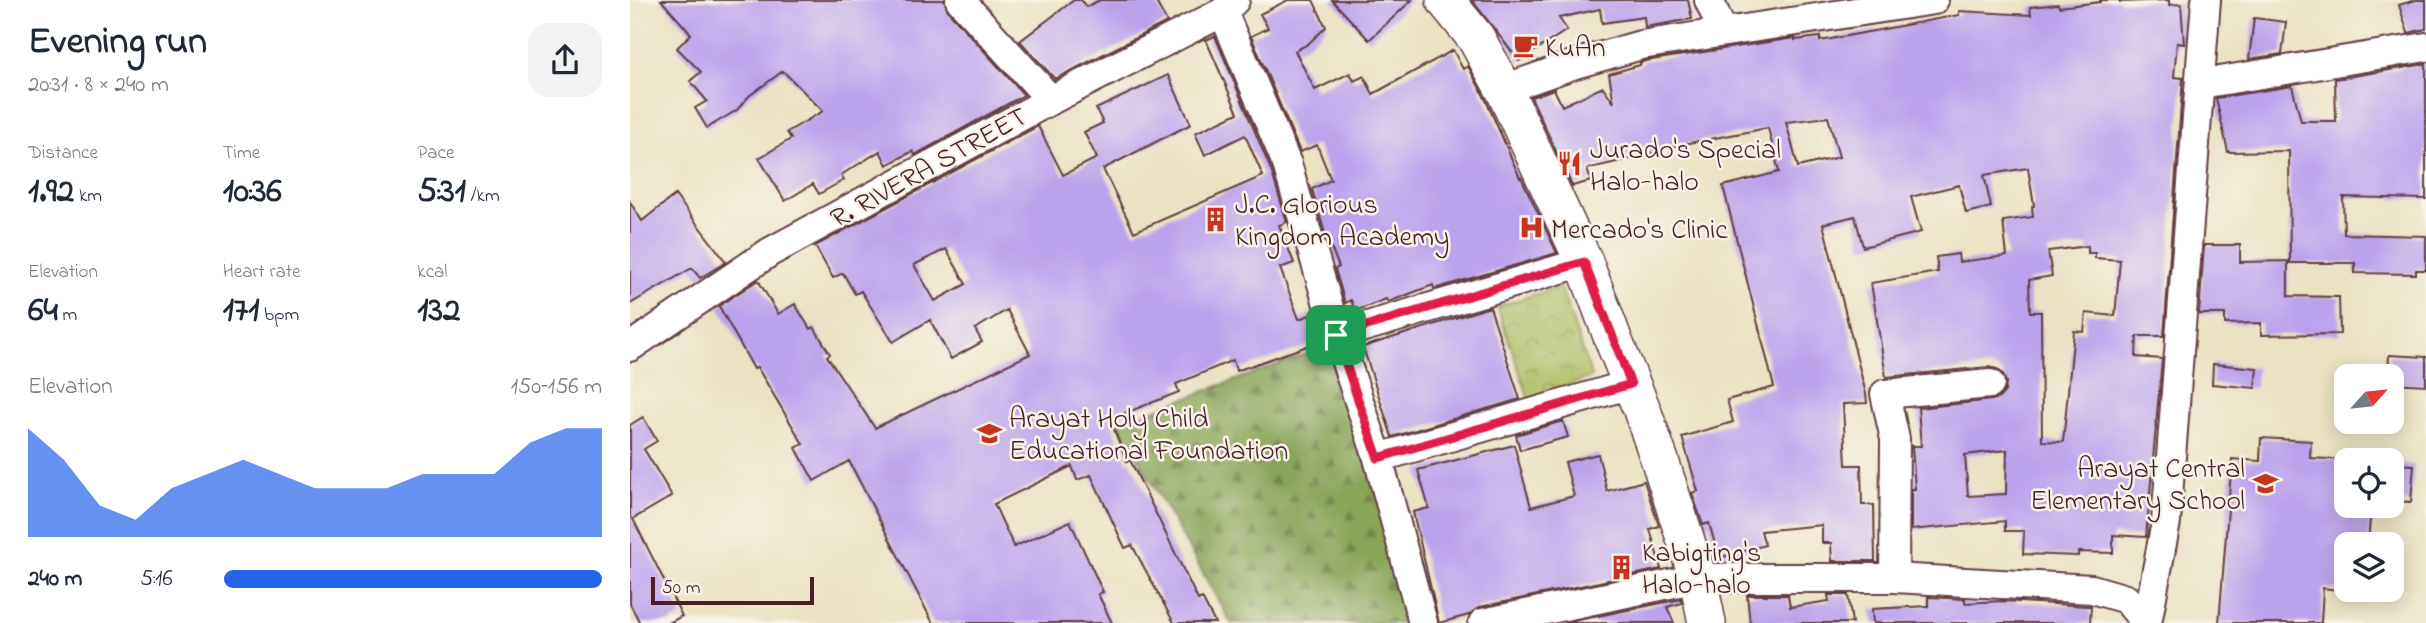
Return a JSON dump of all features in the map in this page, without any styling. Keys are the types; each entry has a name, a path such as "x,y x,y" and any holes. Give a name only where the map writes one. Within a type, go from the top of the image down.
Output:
{"main road":[{"path":"1445,0 1476,38 1504,89 1584,262 1651,435 1698,578 1707,623"}],"street":[{"path":"960,0 1051,100"},
{"path":"1709,0 1723,32"},
{"path":"1504,89 1641,45 1934,0"},
{"path":"2147,623 2166,522 2206,0"},
{"path":"1229,6 1287,164 1336,335 1378,458 1423,623"},
{"name":"R. RIVERA STREET","path":"635,333 770,251 1229,6"},
{"path":"2201,85 2426,47"},
{"path":"1336,335 1584,262"},
{"path":"1378,458 1631,384"},
{"path":"1894,578 1895,439 1885,394 1990,384"},
{"path":"1483,623 1698,578 1894,578 2092,589 2126,599 2147,623"}],"green space":[{"path":"1560,286 1592,377 1529,399 1497,307"},
{"path":"1328,346 1419,623 1231,623 1118,423"}],"building":[{"path":"661,0 944,0 948,11 1024,95 915,155 913,151 887,165 880,151 841,175 844,180 819,194 813,184 785,201 759,158 791,139 787,132 823,111 783,71 749,96 737,110 707,128 695,108 707,101 690,81 701,72 677,48 691,34"},
{"path":"1074,0 1081,0 1086,7 1100,0 1155,0 1167,22 1055,79 1020,41"},
{"path":"1288,0 1313,0 1326,27 1308,44 1295,51 1315,90 1350,73 1354,81 1364,76 1373,94 1453,50 1463,69 1468,66 1485,98 1557,253 1434,289 1433,285 1355,311 1351,300 1345,303 1335,269 1339,267 1312,189 1331,180 1317,145 1300,152 1251,36 1268,28 1260,14"},
{"path":"1332,0 1412,0 1369,40"},
{"path":"1472,0 1688,0 1692,19 1645,27 1644,17 1602,23 1600,9 1559,18 1567,30 1519,61"},
{"path":"2169,0 2169,5 2181,4 2184,44 2177,43 2174,77 2183,78 2164,336 2137,336 2136,357 2162,359 2146,537 2113,535 2113,553 2078,552 2078,556 2023,554 2024,531 2005,531 2005,521 1911,530 1911,489 1915,489 1912,446 1921,446 1918,408 1999,398 2005,391 2006,382 1997,369 1988,367 1886,377 1871,283 1938,272 1936,257 1958,254 1959,262 2007,256 2003,221 2033,217 2034,206 2028,168 1984,175 1991,207 1966,213 1959,185 1911,197 1921,232 1863,247 1855,216 1823,224 1866,394 1867,403 1843,404 1846,465 1861,465 1862,505 1874,505 1875,561 1832,561 1831,543 1822,543 1822,525 1761,531 1765,545 1719,558 1709,523 1703,525 1692,493 1698,491 1682,437 1733,422 1727,400 1774,387 1723,186 1779,172 1768,128 1657,149 1658,152 1587,169 1591,181 1572,186 1531,97 1554,89 1562,106 1603,87 1614,103 1609,74 1645,61 1795,38 1820,37 1820,41 1959,15 1959,11 2031,15 2030,7","holes":["1828,117 1839,157 1798,167 1786,122","2088,246 2088,253 2095,253 2095,258 2120,260 2115,316 2086,313 2084,332 2074,331 2063,442 2042,441 2041,312 2030,312 2029,280 2052,276 2048,251","2007,450 2006,494 1968,496 1965,455"]},
{"path":"2426,0 2426,29 2408,33 2399,5"},
{"path":"2254,18 2286,22 2282,54 2249,59"},
{"path":"1215,36 1271,170 1287,222 1279,225 1294,263 1280,268 1299,319 1313,314 1322,341 1236,371 1233,360 1176,384 1179,392 1110,419 1127,462 1130,460 1198,600 1202,598 1215,623 1174,623 1132,545 1125,548 1091,475 1077,480 1072,466 994,504 1014,547 1070,521 1103,592 1098,594 1112,623 933,623 849,461 814,481 796,448 803,444 757,367 754,369 719,306 758,280 778,314 795,304 810,329 814,327 830,354 827,356 875,428 1030,354 1007,310 975,329 982,342 951,359 930,320 893,342 861,291 855,294 843,273 833,278 815,246 1038,126 1063,175 1097,158 1084,132 1103,123 1096,109 1168,75 1191,124 1103,169 1134,232 1263,176 1245,135 1205,155 1195,133 1238,113 1206,40","holes":["946,249 966,284 935,301 914,265"]},
{"path":"2426,64 2426,199 2343,197 2344,234 2426,236 2426,270 2416,270 2416,274 2355,273 2355,263 2290,263 2289,151 2228,152 2216,98 2292,86 2301,121 2336,121 2335,79"},
{"path":"675,195 726,262 700,278 692,268 630,304 630,202 642,221"},
{"path":"2204,245 2240,245 2240,262 2288,261 2288,296 2339,297 2340,334 2261,335 2261,323 2225,324 2225,314 2199,314"},
{"path":"1490,307 1520,399 1392,437 1363,347"},
{"path":"2389,355 2426,357 2426,385 2404,384 2404,364 2389,364"},
{"path":"2213,364 2257,368 2255,388 2212,384"},
{"path":"643,417 657,441 644,449 672,496 633,519 682,616 669,623 640,623 630,604 630,425"},
{"path":"1563,421 1568,437 1520,450 1516,435"},
{"path":"2261,438 2311,441 2310,458 2334,459 2334,518 2370,518 2369,532 2334,532 2334,589 2323,588 2321,623 2219,623 2232,459 2260,461"},
{"path":"1514,445 1531,507 1574,496 1565,462 1598,454 1607,491 1644,481 1659,526 1650,529 1661,569 1480,607 1469,615 1439,623 1413,512 1429,508 1418,470"},
{"path":"2404,465 2414,465 2411,502 2404,502"},
{"path":"1747,595 1788,595 1790,607 1829,601 1828,595 1848,595 1852,623 1750,623"},
{"path":"1928,597 1965,599 1965,603 2003,601 2091,606 2090,623 1873,623 1872,609 1928,606"},
{"path":"1681,599 1682,603 1667,607 1674,623 1564,623"}],"place":[{"name":"KuAn","path":"1525,46"},
{"name":"Jurado's Special Halo-halo","path":"1570,164"},
{"name":"J.C. Glorious Kingdom Academy","path":"1215,219"},
{"name":"Mercado's Clinic","path":"1531,228"},
{"name":"Arayat Holy Child Educational Foundation","path":"989,433"},
{"name":"Arayat Central Elementary School","path":"2265,483"},
{"name":"Kabigting's Halo-halo","path":"1622,567"}],"route":[{"path":"1584,262 1631,384 1378,458 1336,335 1584,262"}]}
